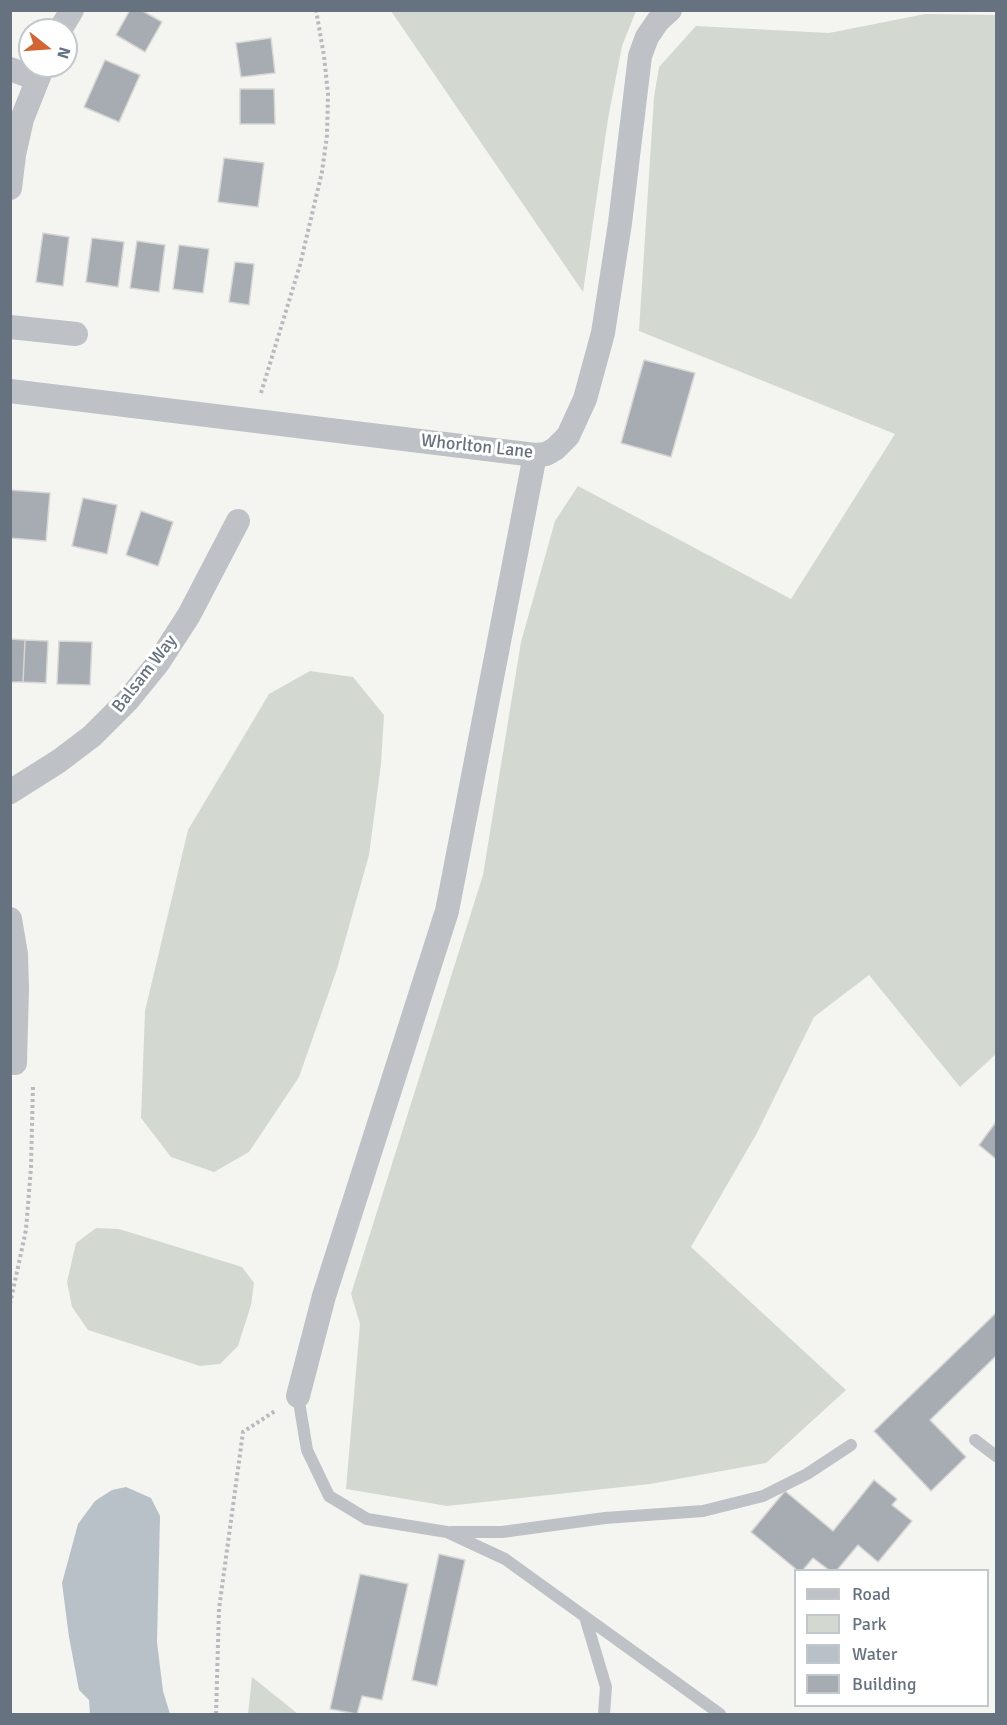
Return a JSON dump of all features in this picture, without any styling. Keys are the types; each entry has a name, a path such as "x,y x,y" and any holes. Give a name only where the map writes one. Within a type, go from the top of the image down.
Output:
{"street":[{"name":"Whorlton Lane","path":"10,391 535,455 546,454 555,449 568,436 592,378 603,333 620,223 640,56 647,37 658,21 670,10"},
{"path":"10,188 22,119 38,78"},
{"path":"10,327 76,334"},
{"path":"298,1396 324,1296 447,911 535,455"},
{"name":"Balsam Way","path":"10,792 59,761 92,736 128,700 158,663 189,615 238,521"},
{"path":"10,919 16,954 15,1064"}],"lane":[{"path":"298,1396 307,1450 329,1497 367,1519 447,1532 502,1532 605,1518 703,1511 763,1496 807,1474 851,1445"},
{"path":"975,1440 996,1456"},
{"path":"447,1532 505,1558 720,1714"},
{"path":"585,1617 606,1687 604,1714"}],"path":[{"path":"252,420 300,265 322,172 327,135 328,94 316,10"},
{"path":"10,1304 26,1230 34,1085 15,1064"},
{"path":"216,1714 219,1609 243,1432 298,1396"}],"green space":[{"path":"391,11 636,11 622,46 608,119 583,292"},
{"path":"925,14 996,15 996,1054 960,1087 869,975 814,1017 757,1133 691,1247 846,1390 766,1463 650,1484 447,1506 346,1489 360,1324 351,1294 483,875 521,642 555,521 578,486 791,599 895,434 639,331 654,97 659,67 696,26 829,33"},
{"path":"310,671 353,677 384,715 381,764 369,855 337,969 299,1077 249,1152 214,1172 171,1157 141,1118 145,1011 188,830 269,694"},
{"path":"96,1228 119,1229 242,1267 254,1283 251,1305 238,1346 220,1364 200,1366 88,1330 72,1307 67,1282 76,1243"},
{"path":"252,1677 298,1714 248,1714"}],"water":[{"path":"126,1487 151,1498 160,1516 157,1642 163,1691 170,1714 90,1714 89,1700 79,1690 62,1583 78,1524 95,1501 112,1490"}],"building":[{"path":"130,10 141,10 162,22 145,52 116,35"},
{"path":"271,38 275,73 241,77 236,43"},
{"path":"105,60 140,75 119,122 84,107"},
{"path":"240,89 274,89 275,124 240,124"},
{"path":"224,158 264,163 258,207 218,202"},
{"path":"43,233 69,237 63,286 36,282"},
{"path":"92,238 124,242 118,287 86,282"},
{"path":"137,241 165,245 159,292 130,288"},
{"path":"179,245 209,249 203,293 173,289"},
{"path":"235,262 254,264 249,305 229,302"},
{"path":"644,360 695,373 671,457 621,443"},
{"path":"10,490 50,493 46,541 10,538"},
{"path":"83,498 117,505 107,554 72,546"},
{"path":"141,511 173,522 158,566 126,555"},
{"path":"10,639 25,640 23,682 10,682"},
{"path":"25,640 48,641 46,683 23,682"},
{"path":"59,641 92,642 90,685 57,684"},
{"path":"996,1122 996,1159 979,1145"},
{"path":"996,1313 996,1356 930,1420 966,1457 931,1491 874,1431"},
{"path":"874,1480 897,1499 892,1505 912,1521 878,1562 858,1545 838,1569 828,1569 813,1558 804,1569 796,1569 751,1532 785,1491 833,1531"},
{"path":"439,1554 465,1560 437,1686 412,1680"},
{"path":"360,1574 408,1584 382,1700 362,1696 357,1714 330,1709"}]}
